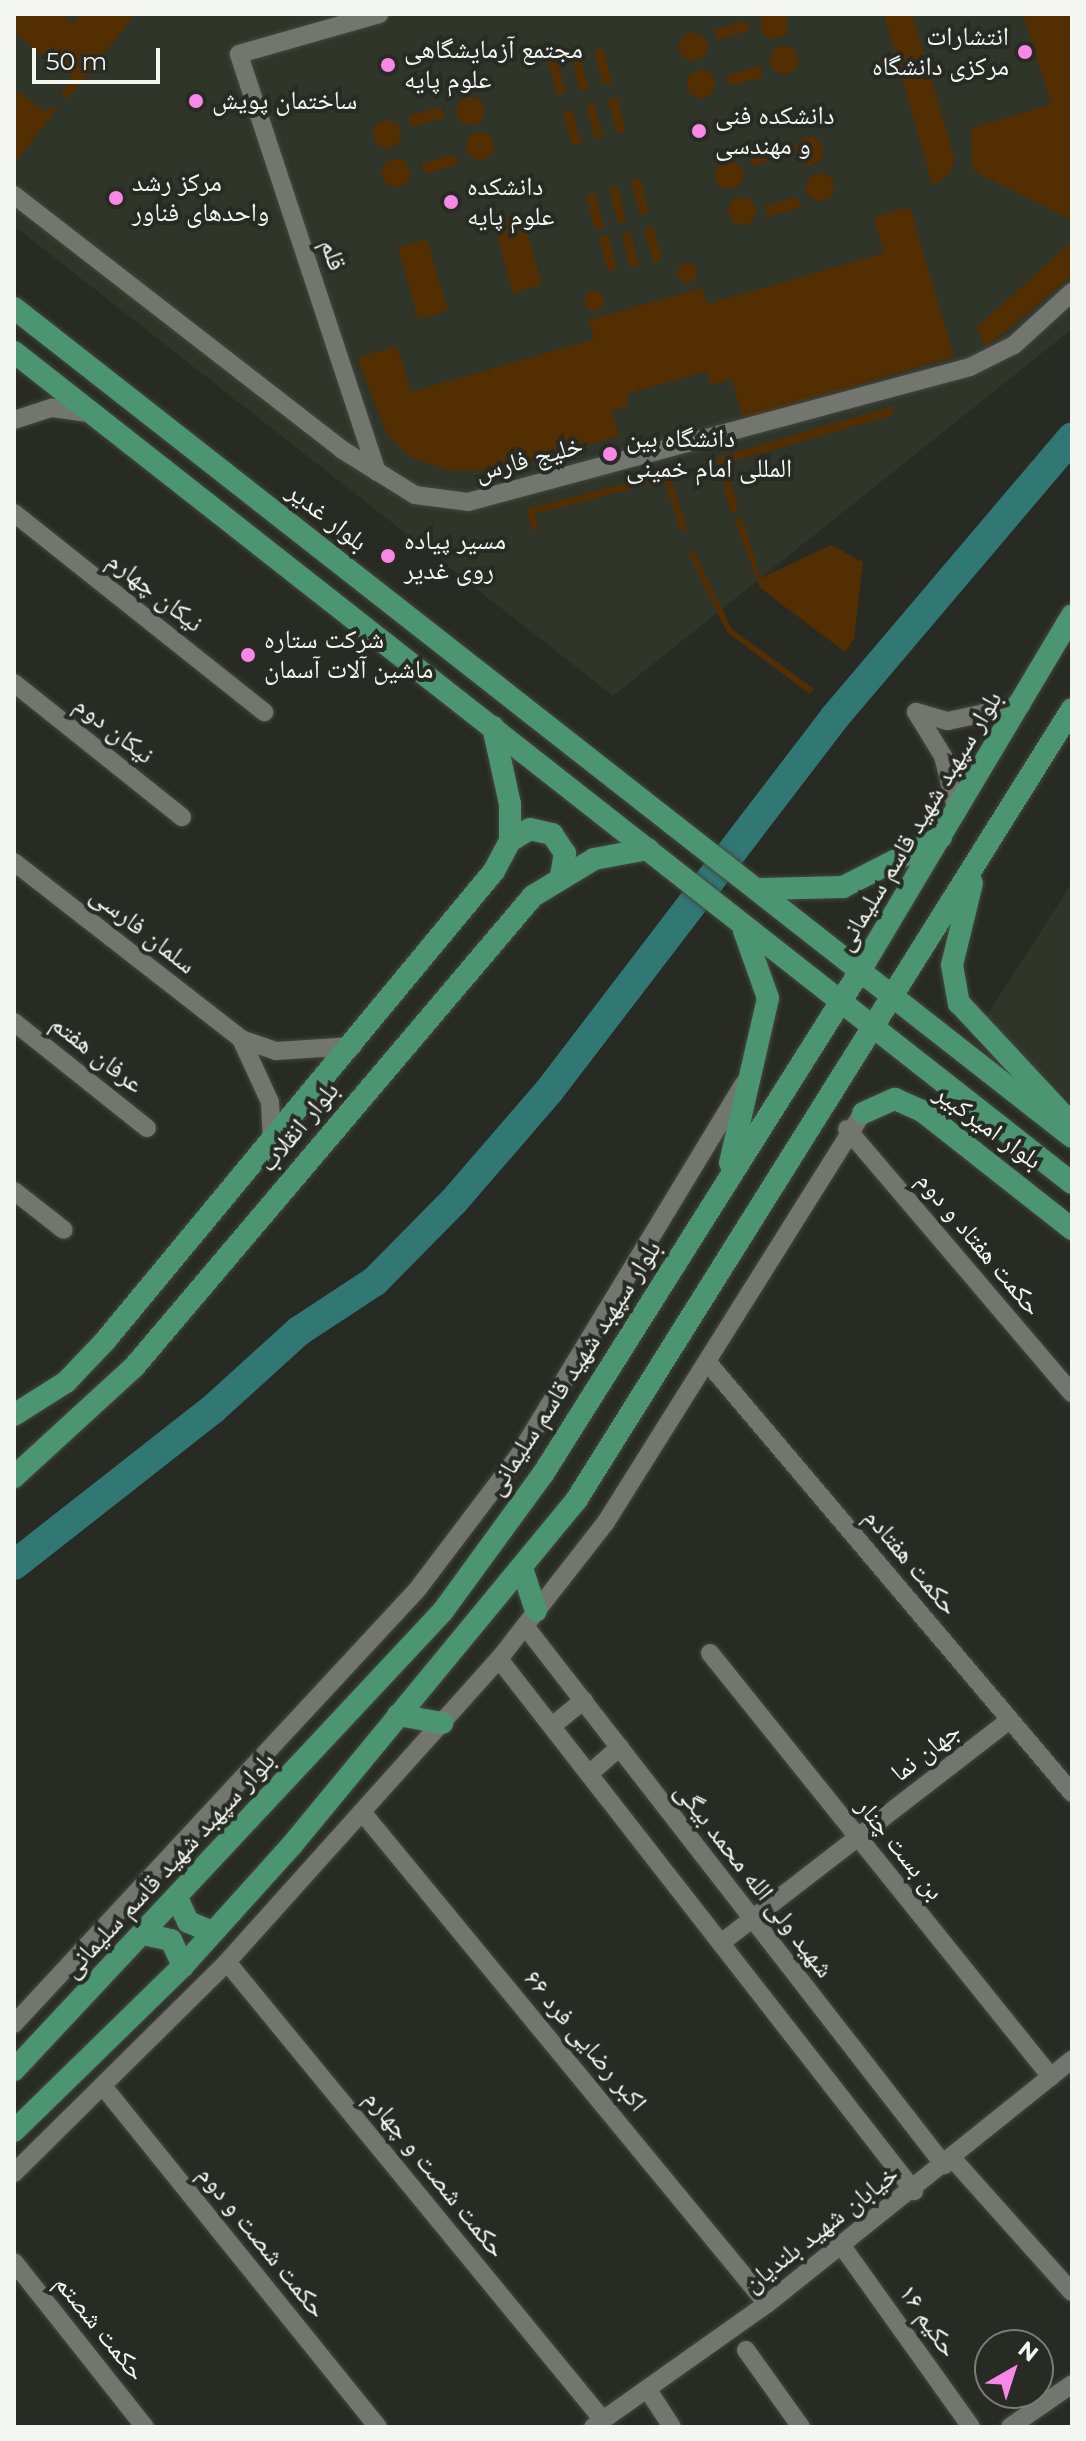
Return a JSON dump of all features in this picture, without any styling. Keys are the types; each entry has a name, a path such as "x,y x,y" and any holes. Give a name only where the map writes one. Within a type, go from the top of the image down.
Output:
{"main road":[{"name":"بلوار غدیر","path":"14,308 860,971"},
{"path":"14,352 737,920 768,998 744,1084 728,1174"},
{"name":"بلوار سپهبد شهید قاسم سلیمانی","path":"14,2070 443,1611 543,1474 728,1174 860,971 1024,704 1072,615"},
{"path":"14,2131 183,1966 398,1715 577,1499 683,1337 1072,709"},
{"path":"493,727 510,841 530,829 552,834 565,853 561,875"},
{"path":"755,888 843,887 942,836"},
{"name":"بلوار انقلاب","path":"14,1415 66,1382 105,1341 461,918 510,841"},
{"name":"بلوار انقلاب","path":"14,1477 134,1367 490,943 561,875 594,859 648,849"},
{"path":"977,862 952,986 971,1021 1072,1124"},
{"name":"بلوار امیرکبیر","path":"737,920 1072,1183"},
{"path":"790,963 804,964 816,953 812,935"},
{"name":"بلوار امیرکبیر","path":"860,971 1072,1137"},
{"path":"920,1065 902,1043 907,1029 922,1023 942,1034"},
{"name":"بلوار امیرکبیر","path":"855,1121 895,1099 922,1111 1072,1229"},
{"path":"522,1568 531,1619"},
{"path":"398,1715 442,1723"},
{"path":"177,1898 188,1922 213,1932"},
{"path":"144,1934 171,1940 183,1966"}],"street":[{"name":"قلم","path":"377,472 239,54 379,14"},
{"name":"خلیج فارس","path":"14,195 377,472 415,495 468,502 970,367 1014,345 1072,292"},
{"path":"14,420 52,408 93,414"},
{"name":"نیکان چهارم","path":"14,513 264,712"},
{"name":"نیکان دوم","path":"14,683 182,817"},
{"path":"957,812 943,756 916,712 948,721 1024,704"},
{"name":"سلمان فارسی","path":"14,862 241,1039 276,1051 353,1046"},
{"name":"عرفان هفتم","path":"14,1022 147,1128"},
{"name":"سلمان فارسی","path":"241,1039 270,1102 272,1142"},
{"path":"14,2024 417,1590 519,1455 744,1084"},
{"path":"14,2173 106,2090 227,1962 499,1659 531,1619 606,1522 709,1364 855,1121"},
{"name":"حکمت هفتاد و دوم","path":"855,1121 1072,1393"},
{"path":"14,1191 64,1230"},
{"name":"حکمت هفتادم","path":"709,1364 1072,1793"},
{"name":"شهید ولی الله محمد بیگی","path":"531,1619 584,1700 751,1920 948,2162 1072,2292"},
{"name":"بن بست چنار","path":"710,1653 1051,2077"},
{"path":"499,1659 914,2191"},
{"path":"552,1726 584,1700"},
{"name":"جهان نما","path":"721,1943 1010,1720"},
{"path":"589,1774 620,1747"},
{"name":"۶۶ اکبر رضایی فرد","path":"362,1812 767,2304"},
{"name":"حکمت شصت و چهارم","path":"227,1962 598,2423"},
{"name":"خیابان شهید بلندیان","path":"598,2423 767,2304 914,2191 1072,2060"},
{"name":"حکمت شصت و دوم","path":"106,2090 378,2427"},
{"name":"حکیم ۱۶","path":"842,2246 971,2427"},
{"name":"حکمت شصتم","path":"14,2262 145,2427"},
{"path":"746,2350 801,2427"},
{"path":"1010,2427 1072,2384"},
{"path":"648,2390 672,2427"}],"shaded area":[{"path":"774,11 784,15 788,25 784,35 774,39 764,35 760,25 764,15"},
{"name":"دانشگاه بین المللی امام خمینی","path":"14,14 1072,14 1072,329 613,696 14,226"},
{"path":"14,14 61,14 72,23 80,14 135,14 68,99 61,95 72,78 14,33"},
{"path":"884,14 912,14 954,156 952,170 933,187"},
{"path":"1023,14 1072,14 1072,220 973,171 971,128 1051,104"},
{"path":"746,21 749,31 717,40 714,30"},
{"path":"693,33 703,37 707,47 703,57 693,61 683,57 679,47 683,37"},
{"path":"784,46 794,50 798,60 794,70 784,74 774,70 770,60 774,50"},
{"path":"603,49 612,83 603,85 594,51"},
{"path":"580,54 588,89 580,91 571,57"},
{"path":"557,59 566,93 557,95 548,61"},
{"path":"760,66 763,77 730,86 727,75"},
{"path":"701,70 711,74 715,84 711,94 701,98 691,94 687,84 691,74"},
{"path":"14,88 44,111 60,105 14,164"},
{"path":"470,97 480,101 484,111 480,121 470,125 460,121 456,111 460,101"},
{"path":"617,97 626,132 617,134 608,99"},
{"path":"594,103 603,137 595,140 586,105"},
{"path":"441,107 444,118 411,127 408,116"},
{"path":"572,110 581,144 572,146 563,112"},
{"path":"387,120 397,124 401,134 397,144 387,148 377,144 373,134 377,124"},
{"path":"480,132 490,136 494,146 490,156 480,160 470,156 466,146 470,136"},
{"path":"809,137 819,141 823,151 819,161 809,165 799,161 795,151 799,141"},
{"path":"783,146 786,157 753,166 750,155"},
{"path":"454,154 457,165 425,174 421,164"},
{"path":"396,159 406,163 410,173 406,183 396,187 386,183 382,173 386,163"},
{"path":"729,161 739,165 743,175 739,185 729,189 719,185 715,175 719,165"},
{"path":"820,173 830,177 834,187 830,197 820,201 810,197 806,187 810,177"},
{"path":"640,179 649,213 640,215 631,181"},
{"path":"618,187 626,221 618,223 609,189"},
{"path":"595,193 604,228 595,230 586,195"},
{"path":"742,197 752,201 756,211 752,221 742,225 732,221 728,211 732,201"},
{"path":"797,197 801,207 768,217 765,206"},
{"path":"910,207 954,357 743,418 732,379 711,385 706,371 627,394 629,405 612,411 619,436 502,470 449,471 411,457 388,436 357,358 397,346 411,392 594,339 589,320 702,288 707,304 884,253 874,217"},
{"path":"522,213 542,285 513,293 493,221"},
{"path":"653,226 662,260 653,263 644,228"},
{"path":"630,232 639,266 630,268 622,234"},
{"path":"608,235 617,269 608,271 599,237"},
{"path":"427,239 448,311 418,319 398,247"},
{"path":"1072,241 1072,276 985,348 977,327"},
{"path":"687,263 694,266 697,273 694,280 687,283 680,280 677,273 680,266"},
{"path":"594,291 601,294 604,301 601,308 594,311 587,308 584,301 587,294"},
{"path":"893,406 893,415 727,463 738,511 731,513 716,458"},
{"path":"669,472 687,529 681,532 664,480 535,514 538,529 532,531 527,509"},
{"path":"742,518 761,578 831,545 863,562 854,639 845,652 760,588 735,520"},
{"path":"694,551 732,629 814,689 810,694 727,632 688,553"},
{"path":"1072,883 1072,1103 985,1018"}],"waterway":[{"path":"14,1565 214,1408 299,1331 375,1281 454,1201 549,1091 834,718 1072,437"}],"place":[{"name":"انتشارات مرکزی دانشگاه","path":"1025,52"},
{"name":"مجتمع آزمایشگاهی علوم پایه","path":"388,65"},
{"name":"ساختمان پویش","path":"196,101"},
{"name":"دانشکده فنی و مهندسی","path":"699,131"},
{"name":"مرکز رشد واحدهای فناور","path":"116,198"},
{"name":"دانشکده علوم پایه","path":"451,202"},
{"name":"دانشگاه بین المللی امام خمینی","path":"610,454"},
{"name":"مسیر پیاده روی غدیر","path":"388,556"},
{"name":"شرکت ستاره ماشین آلات آسمان","path":"248,655"}]}
